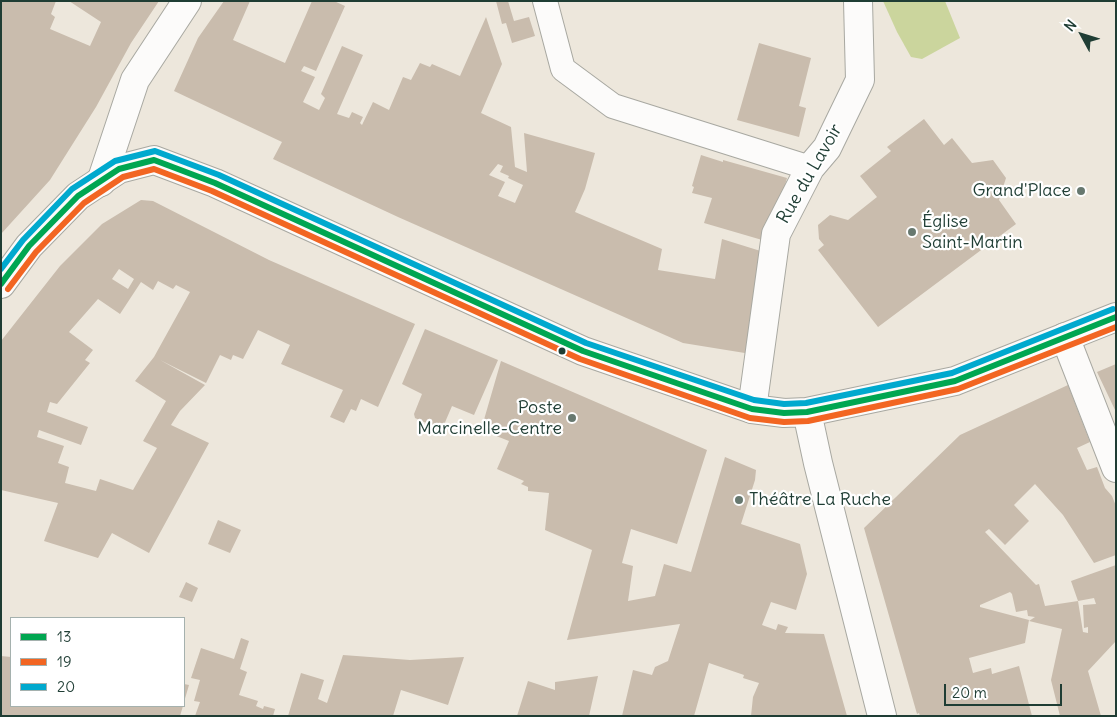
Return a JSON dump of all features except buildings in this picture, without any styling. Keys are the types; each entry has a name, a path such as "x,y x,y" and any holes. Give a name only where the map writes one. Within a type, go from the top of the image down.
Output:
{"main road":[{"path":"101,182 135,80 187,1"},
{"name":"Rue du Lavoir","path":"752,409 776,234 810,168 827,148 860,80 858,1"},
{"path":"1,284 29,246 78,196 119,169 154,160 182,170 583,351 752,409 784,413 807,412 955,381 1116,317"},
{"path":"1066,337 1116,468"},
{"path":"807,412 818,463 882,716"}],"lane":[{"path":"545,1 563,69 613,106 810,168"}],"green space":[{"path":"883,1 945,1 960,38 922,59 911,57"}],"transit line":[{"name":"20","path":"1,269 23,240 72,189 115,161 155,151 219,175 586,343 754,400 784,404 806,403 952,373 1113,309"},
{"name":"13","path":"1,284 29,246 78,196 119,169 154,160 215,183 583,351 752,409 784,413 807,412 955,381 1116,317"},
{"name":"19","path":"8,289 36,252 84,203 123,177 154,169 212,191 580,359 750,418 784,422 808,421 958,389 1116,327"}],"place":[{"name":"Grand'Place","path":"1081,191"},
{"name":"Église Saint-Martin","path":"912,232"},
{"name":"Poste Marcinelle-Centre","path":"572,418"},
{"name":"Théâtre La Ruche","path":"739,500"}]}
